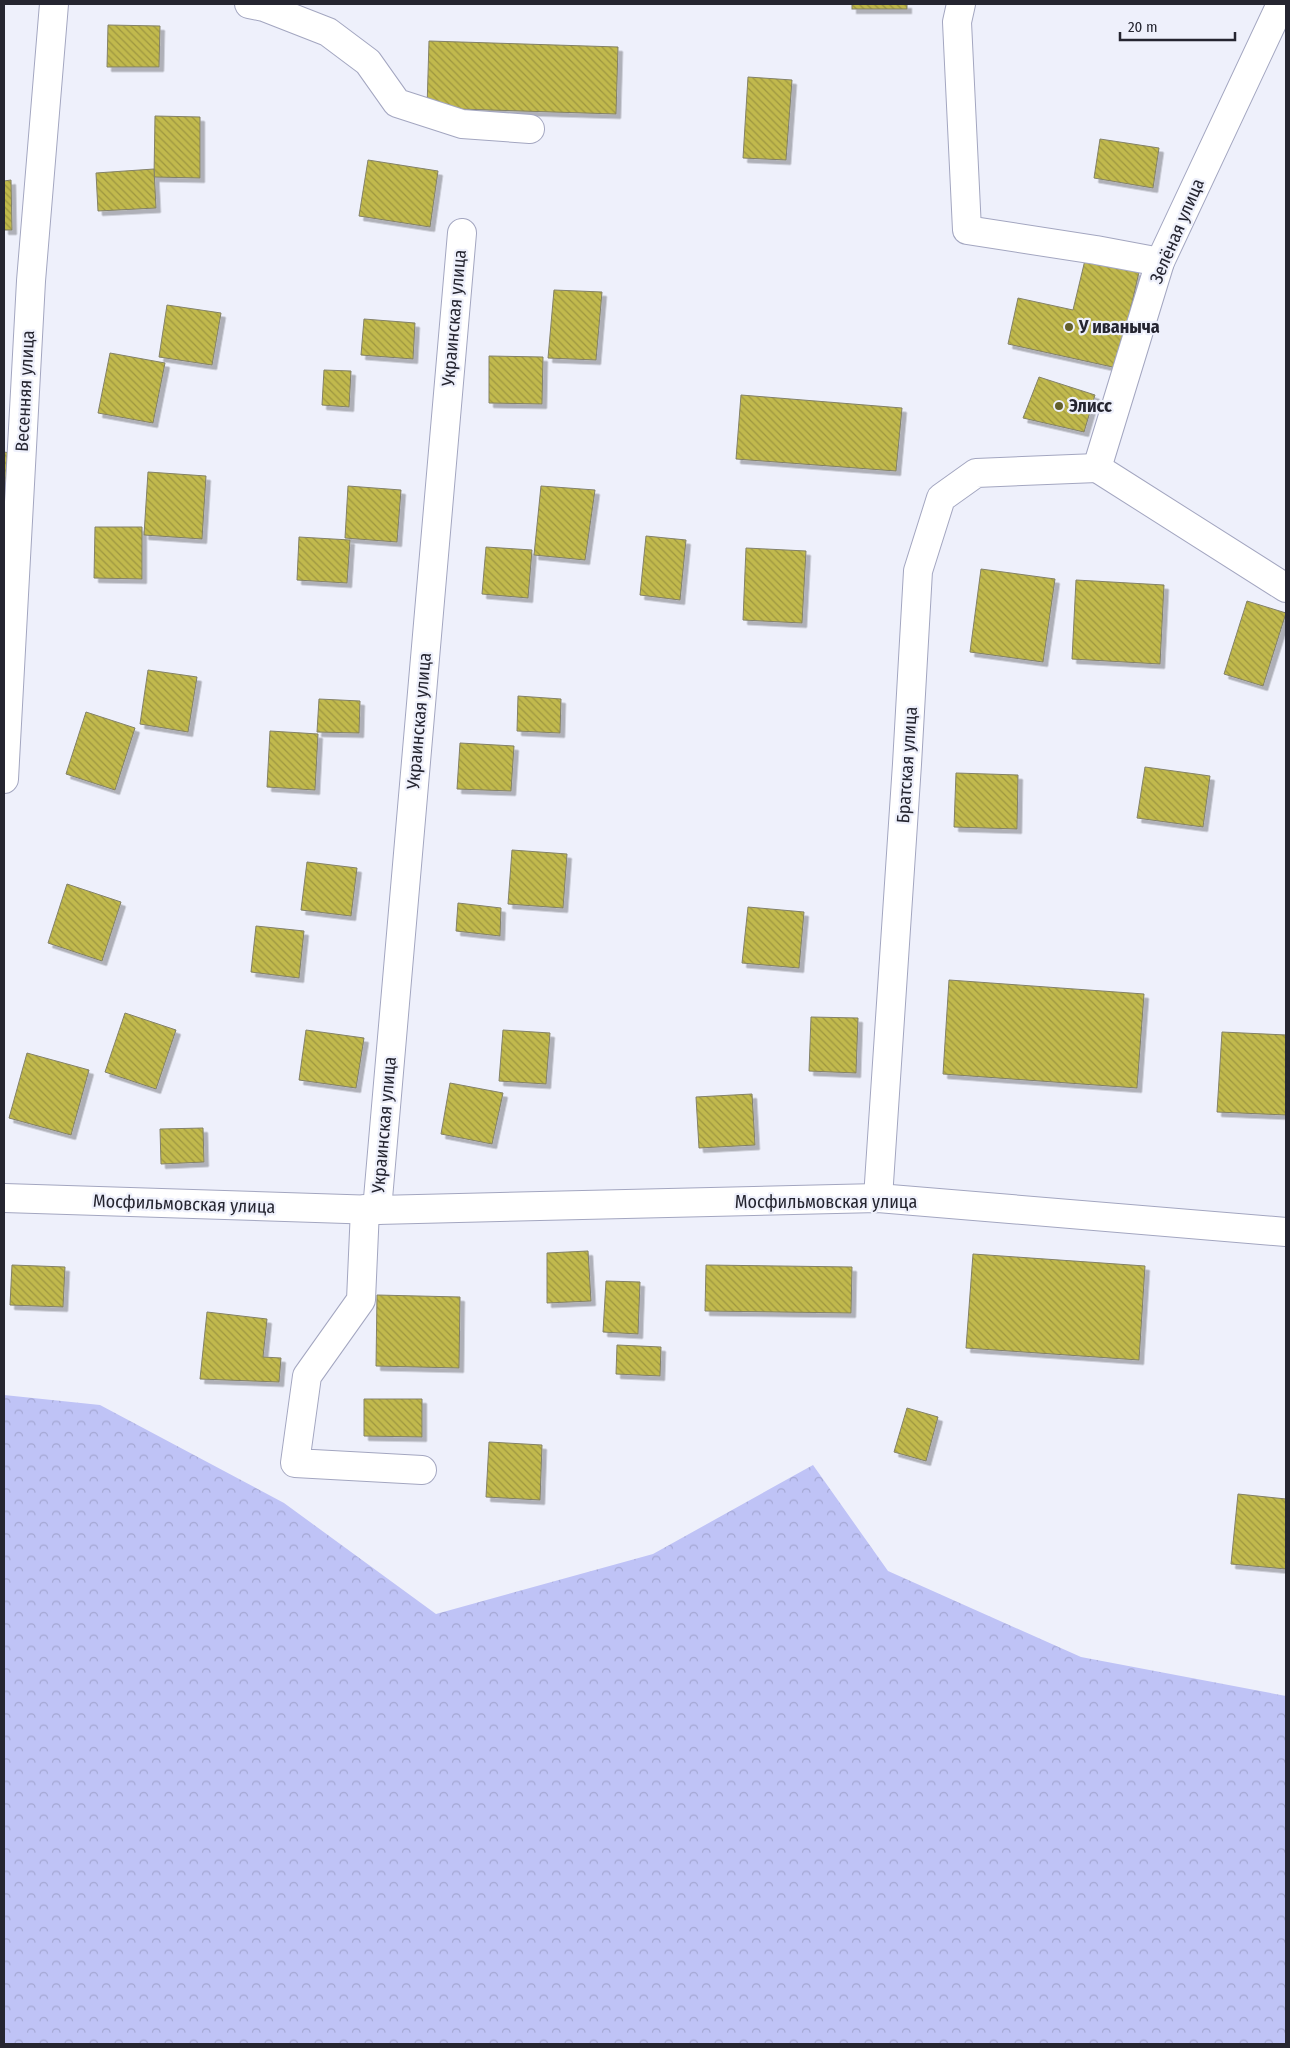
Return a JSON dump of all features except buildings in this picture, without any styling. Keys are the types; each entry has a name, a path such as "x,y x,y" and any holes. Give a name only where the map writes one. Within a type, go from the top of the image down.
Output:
{"street":[{"name":"Весенняя улица","path":"4,779 32,281 54,4"},
{"path":"249,4 264,7 328,32 368,62 397,102 462,124 530,129"},
{"path":"961,4 957,22 967,230 1160,262"},
{"name":"Зелёная улица","path":"1097,468 1160,262 1281,4"},
{"name":"Украинская улица","path":"371,1210 462,233"},
{"path":"1097,468 1286,588"},
{"name":"Братская улица","path":"878,1198 908,764 918,571 941,498 976,473 1097,468"},
{"name":"Мосфильмовская улица","path":"4,1198 371,1210 878,1198 1286,1232"},
{"path":"371,1210 361,1300 307,1376 295,1463 422,1470"}],"green space":[{"path":"4,1395 100,1405 284,1503 436,1614 653,1554 813,1465 888,1571 1081,1657 1286,1696 1286,2044 4,2044"}],"place":[{"name":"У иваныча","path":"1069,327"},
{"name":"Элисс","path":"1059,406"}]}
